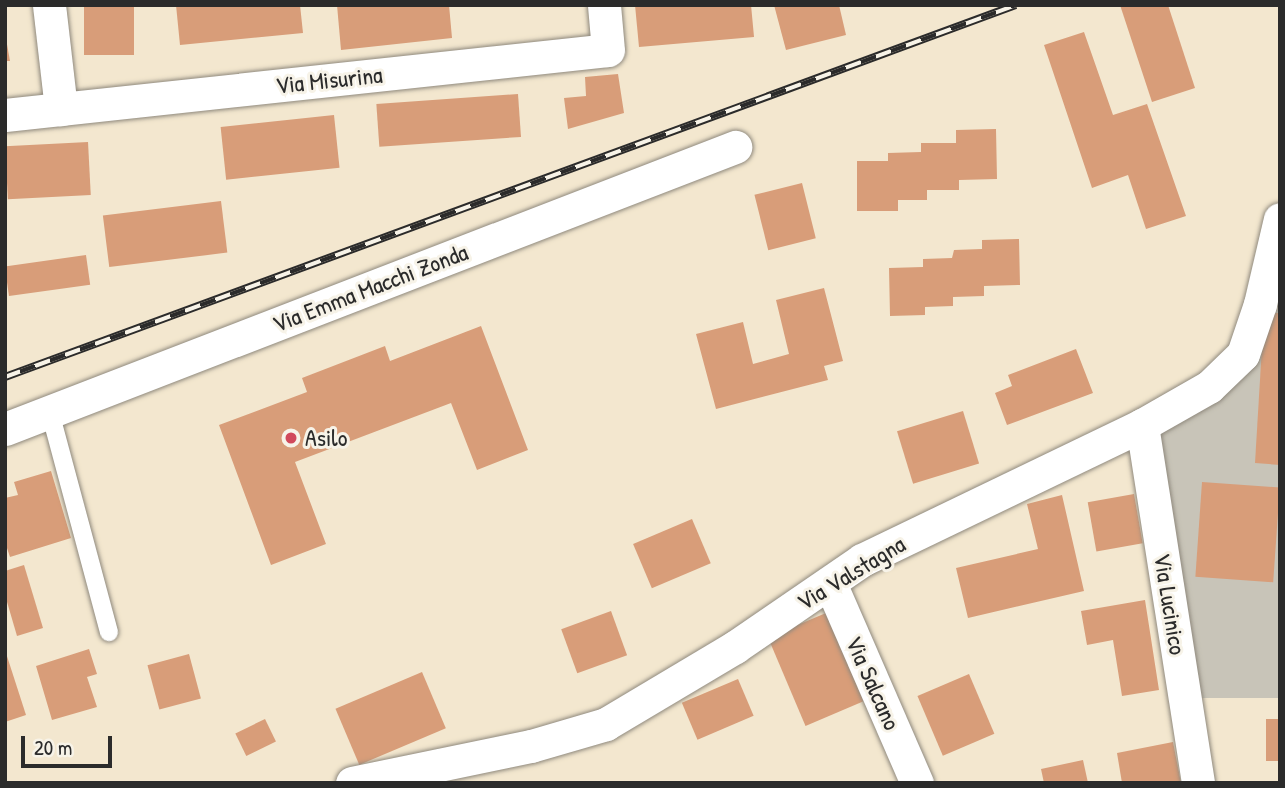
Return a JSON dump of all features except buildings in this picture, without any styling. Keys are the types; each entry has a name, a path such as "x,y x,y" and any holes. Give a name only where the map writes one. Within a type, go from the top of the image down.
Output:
{"street":[{"path":"49,5 61,109"},
{"name":"Via Misurina","path":"5,115 608,50 604,5"},
{"name":"Via Emma Macchi Zonda","path":"5,429 735,147"},
{"name":"Via Valstagna","path":"352,783 531,746 606,724 735,647 862,560 1142,425 1209,387 1242,354 1260,304 1280,219"},
{"name":"Via Lucinico","path":"1142,425 1198,783"},
{"name":"Via Salcano","path":"830,583 917,783"}],"lane":[{"path":"50,412 109,632"}],"shaded area":[{"path":"1280,245 1280,698 1193,698 1151,425 1240,368"}],"railway":[{"path":"5,377 1016,5"}],"place":[{"name":"Asilo","path":"291,438"}]}
